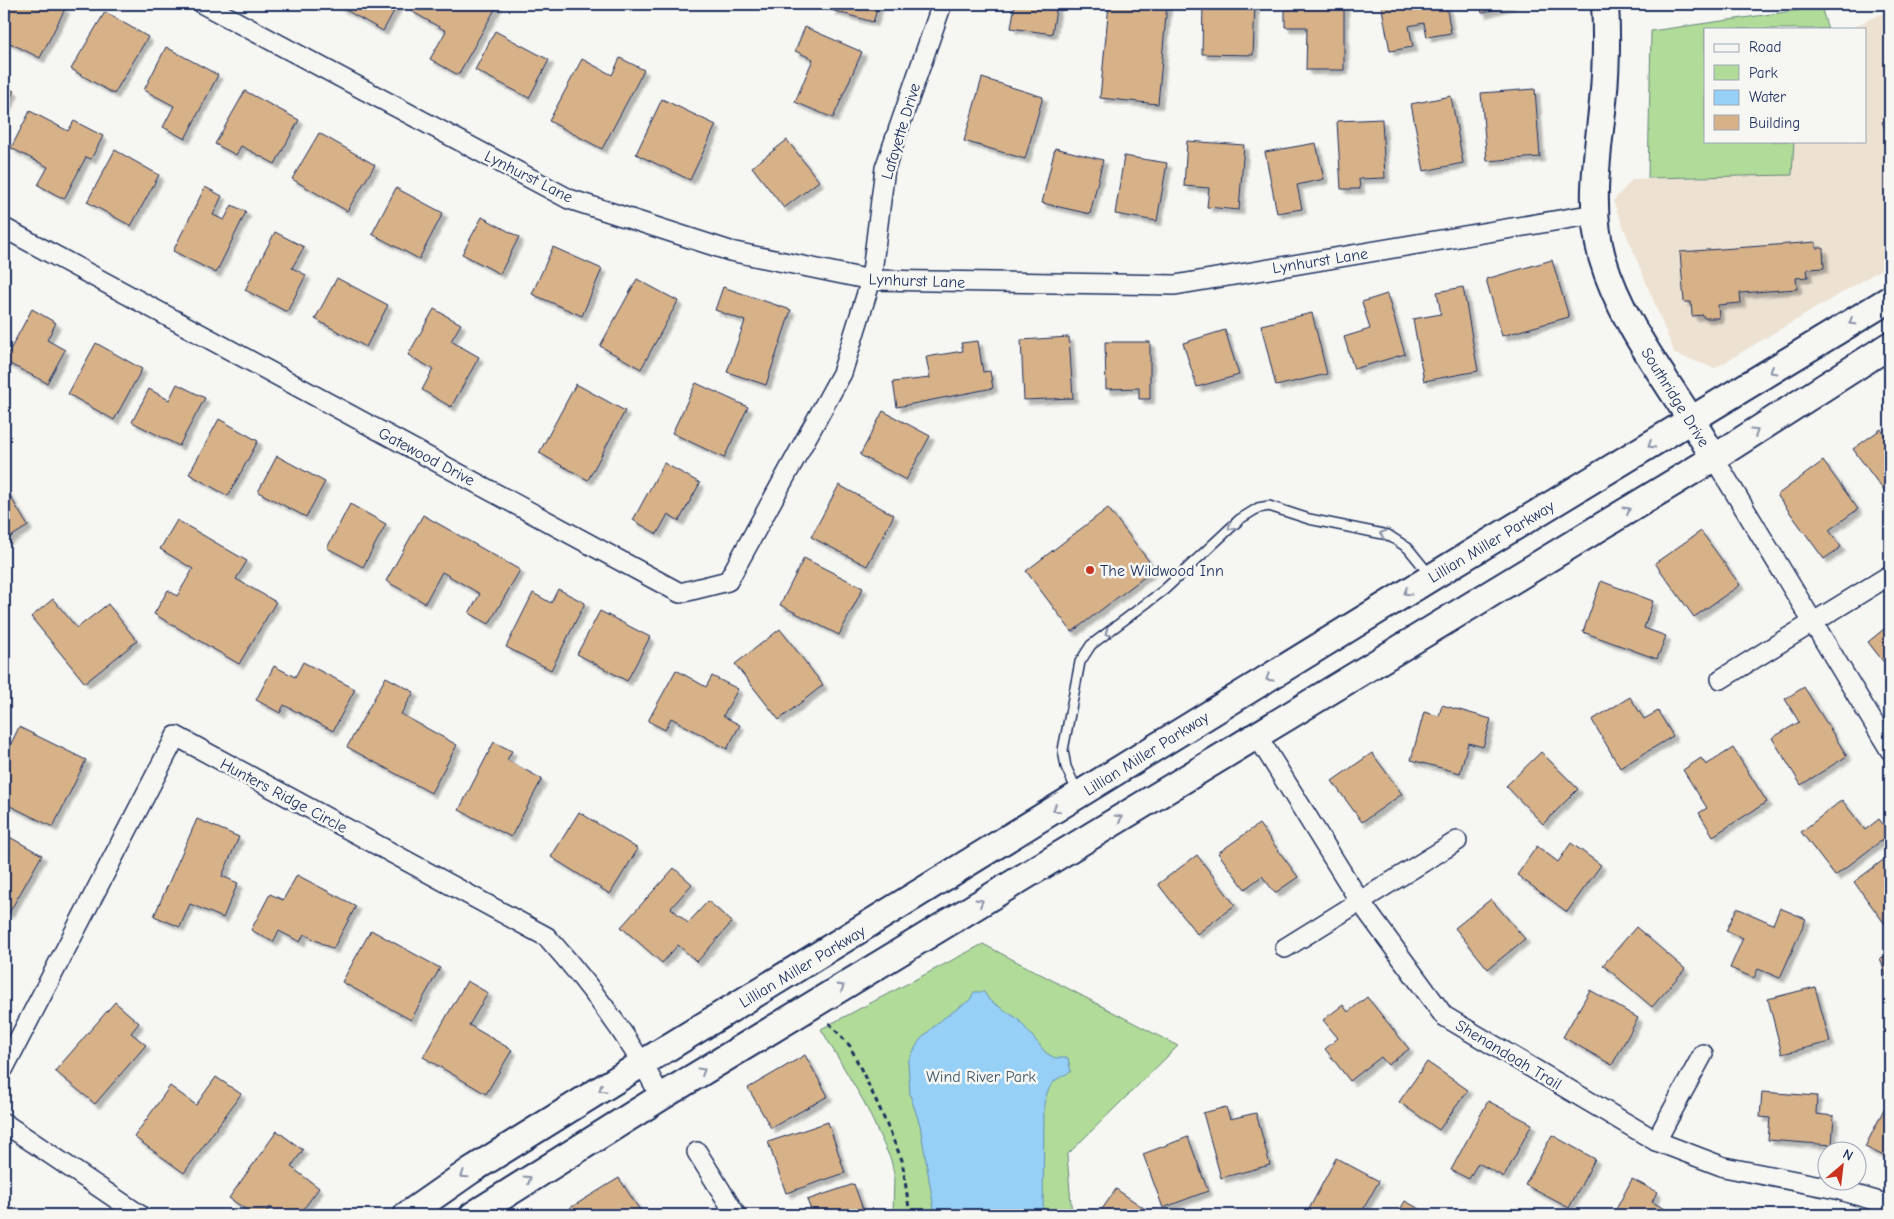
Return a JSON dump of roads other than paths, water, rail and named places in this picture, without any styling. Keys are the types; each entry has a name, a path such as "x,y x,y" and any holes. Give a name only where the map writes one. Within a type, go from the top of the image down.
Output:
{"main road":[{"name":"Southridge Drive","path":"1605,4 1606,38 1603,102 1597,145 1595,214 1602,255 1615,295 1658,372 1692,419 1714,458"},
{"name":"Lillian Miller Parkway","path":"407,1215 470,1171 643,1063 1432,577 1890,299"},
{"path":"473,1215 661,1097 1256,734 1714,458 1890,345"}],"street":[{"name":"Lynhurst Lane","path":"203,4 569,199 730,251 871,280 1175,284 1595,214"},
{"name":"Lafayette Drive","path":"797,456 842,373 871,280 885,168 942,4"},
{"name":"Gatewood Drive","path":"4,228 680,593 728,581 797,456"},
{"name":"Southridge Drive","path":"1714,458 1890,750"},
{"path":"1721,679 1890,575"},
{"name":"Shenandoah Trail","path":"1256,734 1359,900 1444,1016 1656,1141 1724,1166 1836,1190 1890,1205"},
{"name":"Hunters Ridge Circle","path":"4,1068 176,736 547,937 585,979 643,1063 661,1097"},
{"path":"1285,948 1457,840"},
{"path":"1656,1141 1703,1054"},
{"path":"4,1123 140,1215"},
{"path":"698,1152 736,1215"}],"lane":[{"path":"1079,795 1066,767 1063,750 1080,662 1085,652 1091,644 1164,590 1240,518 1258,508 1269,506 1309,519 1388,535 1408,548 1432,577"}],"water":[{"path":"974,992 984,992 989,1000 1018,1019 1046,1053 1055,1058 1068,1058 1071,1072 1060,1077 1052,1084 1047,1092 1044,1104 1043,1215 935,1215 920,1125 910,1095 908,1062 919,1041 938,1022 970,1000"}],"place":[{"name":"The Wildwood Inn","path":"1090,570"}],"park label":[{"name":"Wind River Park","path":"981,1076"}]}
